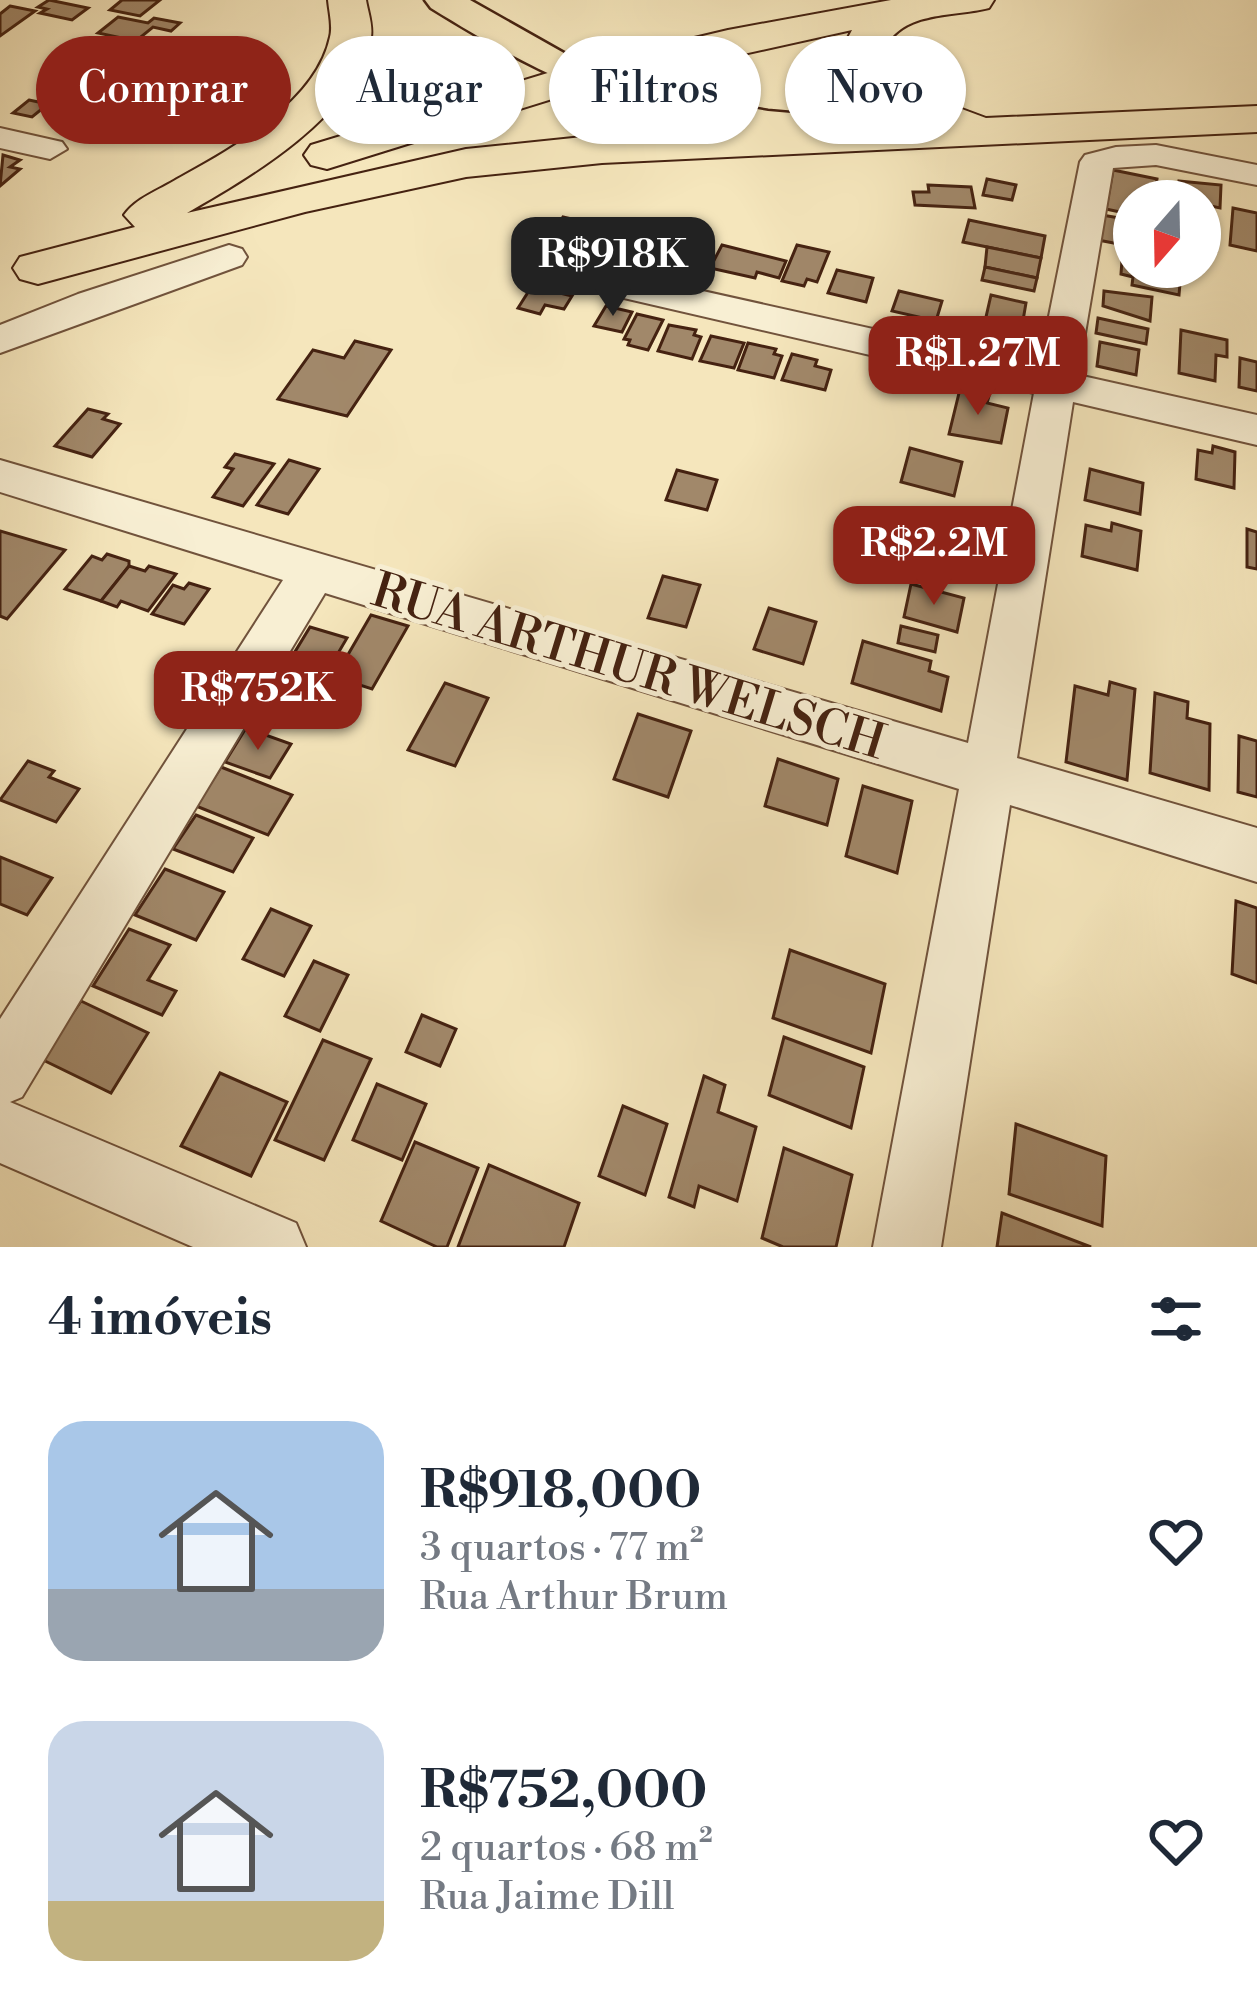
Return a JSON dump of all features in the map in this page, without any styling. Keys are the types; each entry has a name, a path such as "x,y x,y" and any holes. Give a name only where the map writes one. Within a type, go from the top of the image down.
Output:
{"highway":[{"path":"19,276 209,182 317,102 346,52 350,7 346,0"},
{"path":"761,38 898,10 975,0"},
{"path":"898,10 871,32 861,53 872,78 894,98 939,119 1014,129"},
{"path":"135,222 346,148 549,85"},
{"path":"966,132 1257,119"},
{"path":"19,276 298,199 466,164 602,149 785,140"}],"main road":[{"path":"444,0 549,59"}],"street":[{"path":"0,138 50,149"},
{"path":"907,1247 991,778 1054,384 1097,162 1115,155 1146,155 1257,176"},
{"path":"0,340 91,303 229,257"},
{"path":"546,268 1257,430"},
{"name":"RUA ARTHUR WELSCH","path":"0,476 1257,855"},
{"path":"0,1075 313,573"},
{"path":"0,1130 272,1247"}],"building":[{"path":"49,0 88,8 72,20 40,13 47,9 38,7"},
{"path":"122,0 160,0 140,16 110,10"},
{"path":"10,6 35,11 0,36 0,14"},
{"path":"118,17 180,23 171,31 153,27 142,36 98,33"},
{"path":"29,100 36,101 32,117 13,113"},
{"path":"3,155 20,160 10,167 20,169 0,186"},
{"path":"1113,170 1157,179 1113,180 1113,210 1106,209"},
{"path":"987,179 1016,185 1012,200 983,195"},
{"path":"928,185 971,187 975,208 915,205 913,192 929,192"},
{"path":"1233,208 1257,213 1257,251 1230,245"},
{"path":"1102,215 1113,217 1113,243 1098,240"},
{"path":"563,217 603,226 590,247 550,237"},
{"path":"969,220 1045,236 1041,258 963,242"},
{"path":"722,245 786,261 779,278 710,268"},
{"path":"797,245 829,252 817,282 807,279 804,286 782,281"},
{"path":"987,247 1041,258 1037,278 985,267"},
{"path":"985,267 1037,278 1034,291 982,280"},
{"path":"837,270 873,278 866,302 828,293"},
{"path":"532,286 572,296 564,309 545,305 540,314 518,308"},
{"path":"1146,288 1180,288 1179,295"},
{"path":"899,291 942,301 936,321 892,311"},
{"path":"1104,291 1152,297 1150,321 1103,306"},
{"path":"991,295 1026,303 1020,338 983,330"},
{"path":"606,306 632,312 622,332 594,326"},
{"path":"637,314 663,320 648,350 628,345 630,340 624,339"},
{"path":"1098,318 1148,329 1146,344 1096,333"},
{"path":"669,325 696,330 694,335 701,337 692,359 658,351"},
{"path":"1181,330 1227,340 1227,357 1216,355 1215,381 1179,373"},
{"path":"711,336 744,343 734,368 700,361"},
{"path":"355,341 391,350 347,416 278,399 313,350 344,358"},
{"path":"1100,342 1139,350 1136,375 1097,366"},
{"path":"748,343 776,349 774,354 782,356 774,378 738,370"},
{"path":"792,354 817,360 815,366 831,370 825,390 782,380"},
{"path":"1240,358 1257,362 1257,391 1239,387"},
{"path":"960,389 989,396 987,403 1008,408 1001,443 949,434"},
{"path":"88,409 108,414 103,419 120,424 92,457 55,446"},
{"path":"1213,446 1235,452 1234,488 1196,479 1198,450 1212,453"},
{"path":"910,448 962,462 954,496 901,482"},
{"path":"235,454 274,464 243,506 213,497 233,469 225,467"},
{"path":"289,460 319,469 288,514 257,505"},
{"path":"1090,469 1143,483 1140,514 1085,500"},
{"path":"677,470 717,480 707,510 666,500"},
{"path":"1112,523 1141,531 1137,570 1082,556 1086,525 1111,531"},
{"path":"928,529 978,548 972,578 920,564"},
{"path":"1247,529 1257,532 1257,569 1247,567"},
{"path":"0,531 65,550 7,619 0,616"},
{"path":"107,554 129,561 129,566 101,601 65,589 92,556 102,560"},
{"path":"129,566 176,574 148,611 121,601 117,607 101,601"},
{"path":"663,576 700,585 686,627 648,618"},
{"path":"189,583 209,589 184,624 152,614 173,585 184,589"},
{"path":"911,584 964,598 957,632 904,617"},
{"path":"769,608 816,622 803,664 754,649"},
{"path":"371,615 408,626 372,689 335,677"},
{"path":"901,626 938,635 935,652 898,643"},
{"path":"310,627 347,638 327,672 290,660"},
{"path":"863,641 931,661 929,671 948,677 941,711 852,683"},
{"path":"1110,682 1135,689 1127,780 1066,762 1075,686 1108,695"},
{"path":"445,683 488,698 455,766 408,750"},
{"path":"1155,693 1188,702 1187,718 1210,724 1209,790 1150,773"},
{"path":"638,714 691,731 668,797 614,779"},
{"path":"246,728 291,744 270,778 225,762"},
{"path":"1239,736 1257,741 1257,797 1238,792"},
{"path":"778,759 838,779 827,825 765,806"},
{"path":"28,761 54,771 49,777 79,789 56,822 0,800"},
{"path":"221,767 292,795 268,835 196,806"},
{"path":"863,786 912,801 897,873 846,856"},
{"path":"196,815 253,838 233,872 173,849"},
{"path":"0,857 52,878 27,915 0,904"},
{"path":"165,869 224,892 196,940 135,915"},
{"path":"1236,901 1257,908 1257,983 1232,974"},
{"path":"271,909 311,926 284,976 243,959"},
{"path":"129,929 170,945 148,980 176,991 162,1015 93,986"},
{"path":"790,950 885,984 871,1053 773,1018"},
{"path":"314,961 348,975 320,1031 285,1016"},
{"path":"81,1001 148,1033 111,1093 41,1059"},
{"path":"422,1015 456,1029 440,1066 406,1052"},
{"path":"784,1037 864,1067 851,1128 769,1095"},
{"path":"323,1040 371,1059 324,1160 275,1140"},
{"path":"220,1073 287,1102 251,1176 181,1146"},
{"path":"704,1076 725,1085 718,1112 756,1127 737,1201 699,1186 694,1207 669,1197"},
{"path":"377,1084 426,1104 402,1160 353,1140"},
{"path":"623,1106 667,1124 645,1195 599,1176"},
{"path":"1016,1124 1106,1156 1102,1226 1009,1194"},
{"path":"415,1142 478,1168 447,1247 437,1247 381,1221"},
{"path":"784,1148 852,1175 836,1247 783,1247 762,1238"},
{"path":"489,1165 579,1203 564,1247 458,1247"},
{"path":"1002,1213 1091,1247 997,1247"}]}
